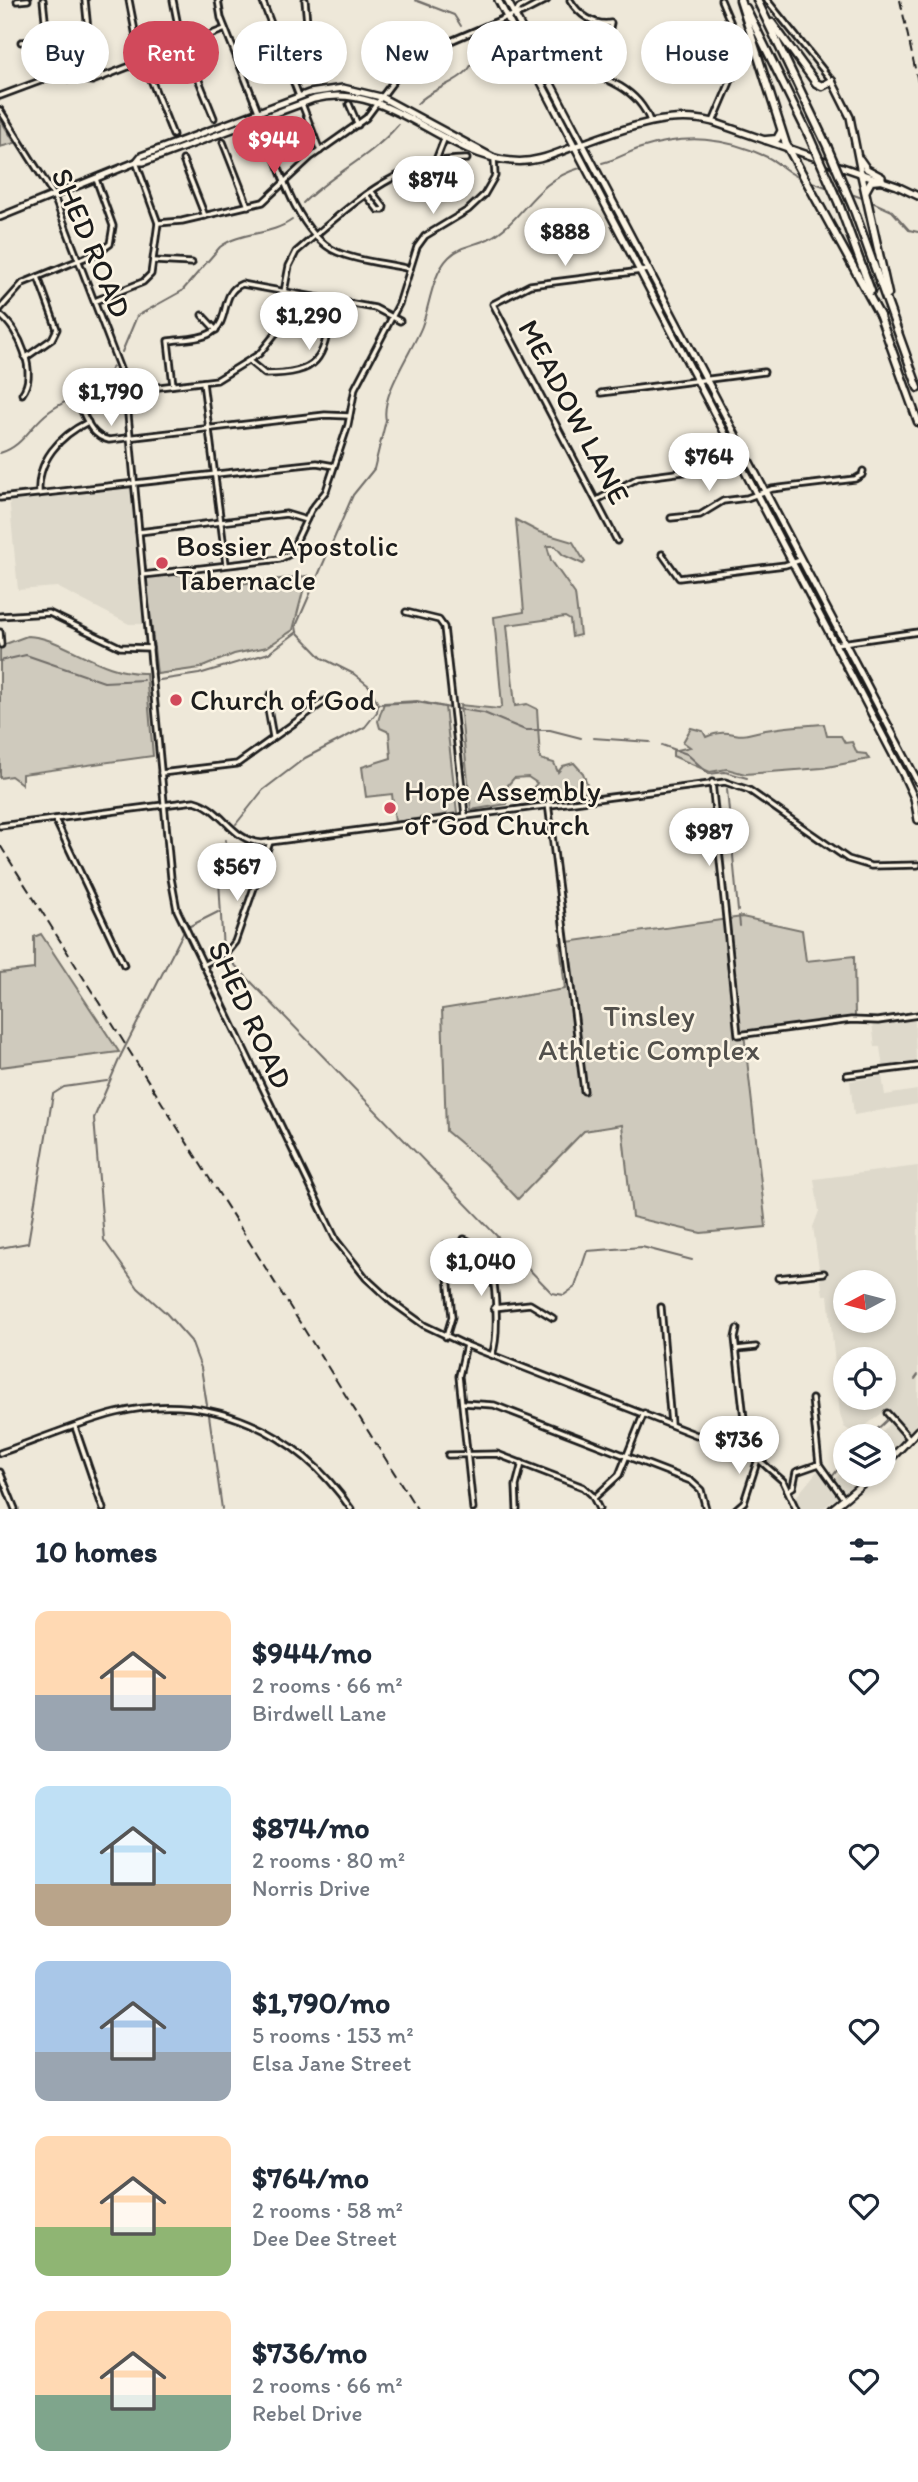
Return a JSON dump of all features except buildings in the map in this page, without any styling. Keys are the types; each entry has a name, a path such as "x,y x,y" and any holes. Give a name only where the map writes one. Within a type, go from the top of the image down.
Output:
{"highway":[{"path":"741,0 788,148 880,316"},
{"path":"741,0 809,136 839,204 918,422"},
{"path":"758,3 816,83 822,86 832,81"},
{"path":"758,3 827,146 854,210 918,388"},
{"path":"766,140 779,138 780,126"},
{"path":"797,165 797,156 802,153"},
{"path":"861,173 894,319"},
{"path":"865,190 871,181 882,180"}],"main road":[{"path":"498,0 897,761 914,798 918,820"},
{"path":"508,0 519,21"},
{"path":"832,81 848,110 861,173"},
{"path":"551,84 917,780"},
{"path":"0,217 136,162 141,156 300,100 342,95 379,99 448,132 494,158"},
{"path":"379,99 444,139 481,157 512,161 535,160 650,121 685,118 713,122 882,180 918,196"},
{"path":"859,157 869,170 897,186"},
{"path":"896,1454 918,1430"},
{"path":"832,1509 858,1487"}],"street":[{"path":"17,1 28,0"},
{"path":"43,0 45,21"},
{"path":"85,0 88,21"},
{"path":"130,0 132,21"},
{"path":"173,0 178,21"},
{"path":"218,0 225,29 298,212 329,247 341,253 410,269"},
{"path":"262,0 270,21"},
{"path":"306,0 307,21"},
{"path":"515,14 533,0"},
{"path":"570,0 581,15 596,21"},
{"path":"713,122 743,52 721,0"},
{"path":"767,0 832,81"},
{"path":"158,223 205,216 267,199 320,150 358,125 403,66 416,55 544,1"},
{"path":"219,31 225,29"},
{"path":"0,96 32,84"},
{"path":"153,84 173,135"},
{"path":"200,84 214,118"},
{"path":"294,84 320,150"},
{"path":"612,84 633,94 650,121"},
{"path":"349,104 358,125"},
{"name":"SHED ROAD","path":"0,110 53,194 120,366 126,391 175,901 203,965 336,1240 384,1296 446,1337 748,1454 778,1475 789,1490 796,1509"},
{"path":"436,160 448,132"},
{"path":"223,142 248,206"},
{"path":"143,575 286,557 293,550 306,520 326,491 355,388 399,304 417,247 425,236 468,210 484,195 495,176 494,158"},
{"path":"126,391 225,377 266,348 276,333 292,258 316,235 401,171 436,160 467,159"},
{"path":"183,160 205,216"},
{"path":"95,301 143,282 151,274 158,223 136,162"},
{"path":"0,309 18,287 38,276 103,250 113,238 111,218 95,177"},
{"path":"366,195 378,210 384,210 372,191"},
{"path":"627,247 635,243"},
{"path":"154,261 192,263"},
{"path":"640,271 649,270"},
{"name":"MEADOW LANE","path":"617,541 493,304 530,285 640,271"},
{"path":"25,358 52,339 57,329 38,276"},
{"path":"173,385 167,341 204,336 215,330 222,321 229,293 235,287 250,284 375,308 400,321"},
{"path":"248,361 265,374 300,371 312,366 323,352 333,300"},
{"path":"0,315 12,326 25,358 29,379 22,394"},
{"path":"202,315 215,330"},
{"path":"667,323 675,319"},
{"path":"601,393 764,372"},
{"path":"203,382 226,564"},
{"path":"78,402 99,438 131,439 332,414 349,416"},
{"path":"39,494 42,466 64,437 88,422"},
{"path":"724,433 732,428"},
{"path":"596,500 638,478 741,464 749,460"},
{"path":"0,498 317,463 334,466"},
{"path":"670,518 700,515 719,502 765,491 855,479 862,475 863,471"},
{"path":"139,532 286,514 306,520"},
{"path":"662,554 679,578 801,560"},
{"path":"820,615 828,610"},
{"path":"405,612 439,620 444,627 464,815"},
{"path":"0,616 49,613 120,647 150,648"},
{"path":"0,632 1,645"},
{"path":"835,644 918,632"},
{"path":"859,689 867,685"},
{"path":"270,695 268,709 274,737"},
{"path":"161,773 237,764 326,701"},
{"path":"897,761 905,757"},
{"path":"712,782 738,1035 851,1020 878,1021 918,1016"},
{"path":"0,826 187,800 205,804 243,838 270,842 712,782 738,785 855,862 881,867 918,865"},
{"path":"548,803 584,1091"},
{"path":"55,819 124,965"},
{"path":"203,965 227,952 235,942 270,842"},
{"path":"847,1075 918,1066"},
{"path":"464,1239 473,1243 489,1262 497,1340 492,1355"},
{"path":"445,1245 452,1317 446,1337"},
{"path":"778,1278 824,1273"},
{"path":"494,1308 530,1304 553,1318"},
{"path":"660,1307 671,1424"},
{"path":"737,1329 736,1349 748,1454"},
{"path":"466,1345 459,1373 473,1509"},
{"path":"736,1349 756,1347"},
{"path":"812,1399 819,1464 844,1499"},
{"path":"462,1403 494,1405 696,1484 704,1495 706,1509"},
{"path":"0,1453 116,1413 170,1406 207,1410 237,1417 267,1430 303,1454 334,1485 351,1509"},
{"path":"594,1498 613,1483 628,1457 644,1413"},
{"path":"887,1413 910,1439"},
{"path":"75,1427 103,1509"},
{"path":"448,1455 494,1453 522,1463 580,1486 594,1498 599,1509"},
{"path":"736,1509 744,1502 758,1459"},
{"path":"517,1509 516,1486 522,1463"},
{"path":"789,1490 793,1487 796,1472 819,1464"},
{"path":"0,1472 15,1509"}],"shaded area":[{"path":"135,485 148,624 129,624 57,587 18,590 9,497"},
{"path":"915,1019 916,1063 883,1068 880,1047 875,1047 872,1023"},
{"path":"882,1076 885,1095 917,1090 918,1104 854,1115 850,1081"},
{"path":"918,1166 918,1423 896,1446 896,1424 889,1424 882,1413 868,1424 843,1424 840,1410 896,1410 896,1347 833,1347 828,1295 823,1295 813,1227 819,1211 814,1179"},
{"path":"819,1469 830,1484 833,1481 833,1487 850,1487 822,1509 799,1509 796,1497"}],"green space":[{"path":"0,119 15,143 0,147"},
{"path":"516,520 539,532 573,542 585,562 583,564 563,555 555,546 547,546 551,560 575,594 580,635 572,637 570,620 565,617 507,625 515,706 527,704 537,709 540,759 554,763 558,772 563,766 574,763 583,773 590,792 530,801 529,793 537,783 528,777 514,778 508,785 507,804 471,810 460,705 499,709 502,705 494,617 524,612"},
{"path":"194,573 195,589 307,576 293,630 267,647 234,654 200,668 157,674 146,577"},
{"path":"27,636 55,642 113,668 146,673 153,756 22,774 22,784 11,776 0,778 0,646"},
{"path":"417,701 445,707 457,813 395,822 392,794 366,797 362,767 391,758 389,732 380,728 378,721 384,703"},
{"path":"824,724 827,736 841,736 845,743 852,742 857,753 866,754 869,759 822,768 745,774 727,769 710,772 673,756 673,751 690,747 683,742 691,728 703,731 706,737 720,733 744,735 776,728"},
{"name":"Tinsley Athletic Complex","path":"742,917 802,930 806,961 854,956 855,1018 744,1033 766,1227 701,1233 632,1217 622,1125 584,1131 518,1199 484,1163 446,1131 442,1009 565,989 560,943"},
{"path":"41,934 119,1052 0,1067 0,973 34,969 34,937"}],"waterway":[{"path":"415,0 454,15 461,26"},
{"path":"417,104 467,70"},
{"path":"303,203 375,147 398,125"},
{"path":"602,163 658,144 690,139 705,140 751,150 803,179"},
{"path":"160,680 199,674 269,653 297,632 296,626 353,495 374,469 392,386 418,336 443,264 458,250 488,239 500,231 550,182 580,168"},
{"path":"809,181 829,188"},
{"path":"834,188 845,192"},
{"path":"851,194 865,199"},
{"path":"870,201 892,211 909,230 918,232"},
{"path":"122,352 137,316 182,291 220,247 237,238 274,229 292,220"},
{"path":"0,453 21,440 50,411 99,382 113,367"},
{"path":"236,824 263,790 305,758 365,727 377,712 378,704 369,686 354,674 322,658 297,632"},
{"path":"0,661 26,655 104,682 143,680"},
{"path":"378,704 417,702 450,708"},
{"path":"458,709 484,713 525,730 550,730 581,738"},
{"path":"593,738 650,742"},
{"path":"662,745 687,754 709,774 725,772 747,778"},
{"path":"727,789 738,911"},
{"path":"223,951 219,880 226,840"},
{"path":"188,927 218,912"},
{"path":"739,916 740,926"},
{"path":"184,931 121,1055 94,1118 104,1240 138,1288 166,1313 191,1341 201,1368 207,1405"},
{"path":"227,957 552,1293 564,1295 575,1287 587,1251 642,1247 692,1260"},
{"path":"0,1248 28,1243 53,1094 64,1087 107,1081"},
{"path":"915,1379 918,1375"},
{"path":"209,1415 222,1509"},
{"path":"883,1424 887,1420"}],"railway":[{"path":"900,0 918,82"},
{"path":"0,845 417,1509"}],"place":[{"name":"Bossier Apostolic Tabernacle","path":"162,563"},
{"name":"Church of God","path":"176,700"},
{"name":"Hope Assembly of God Church","path":"390,808"}]}
